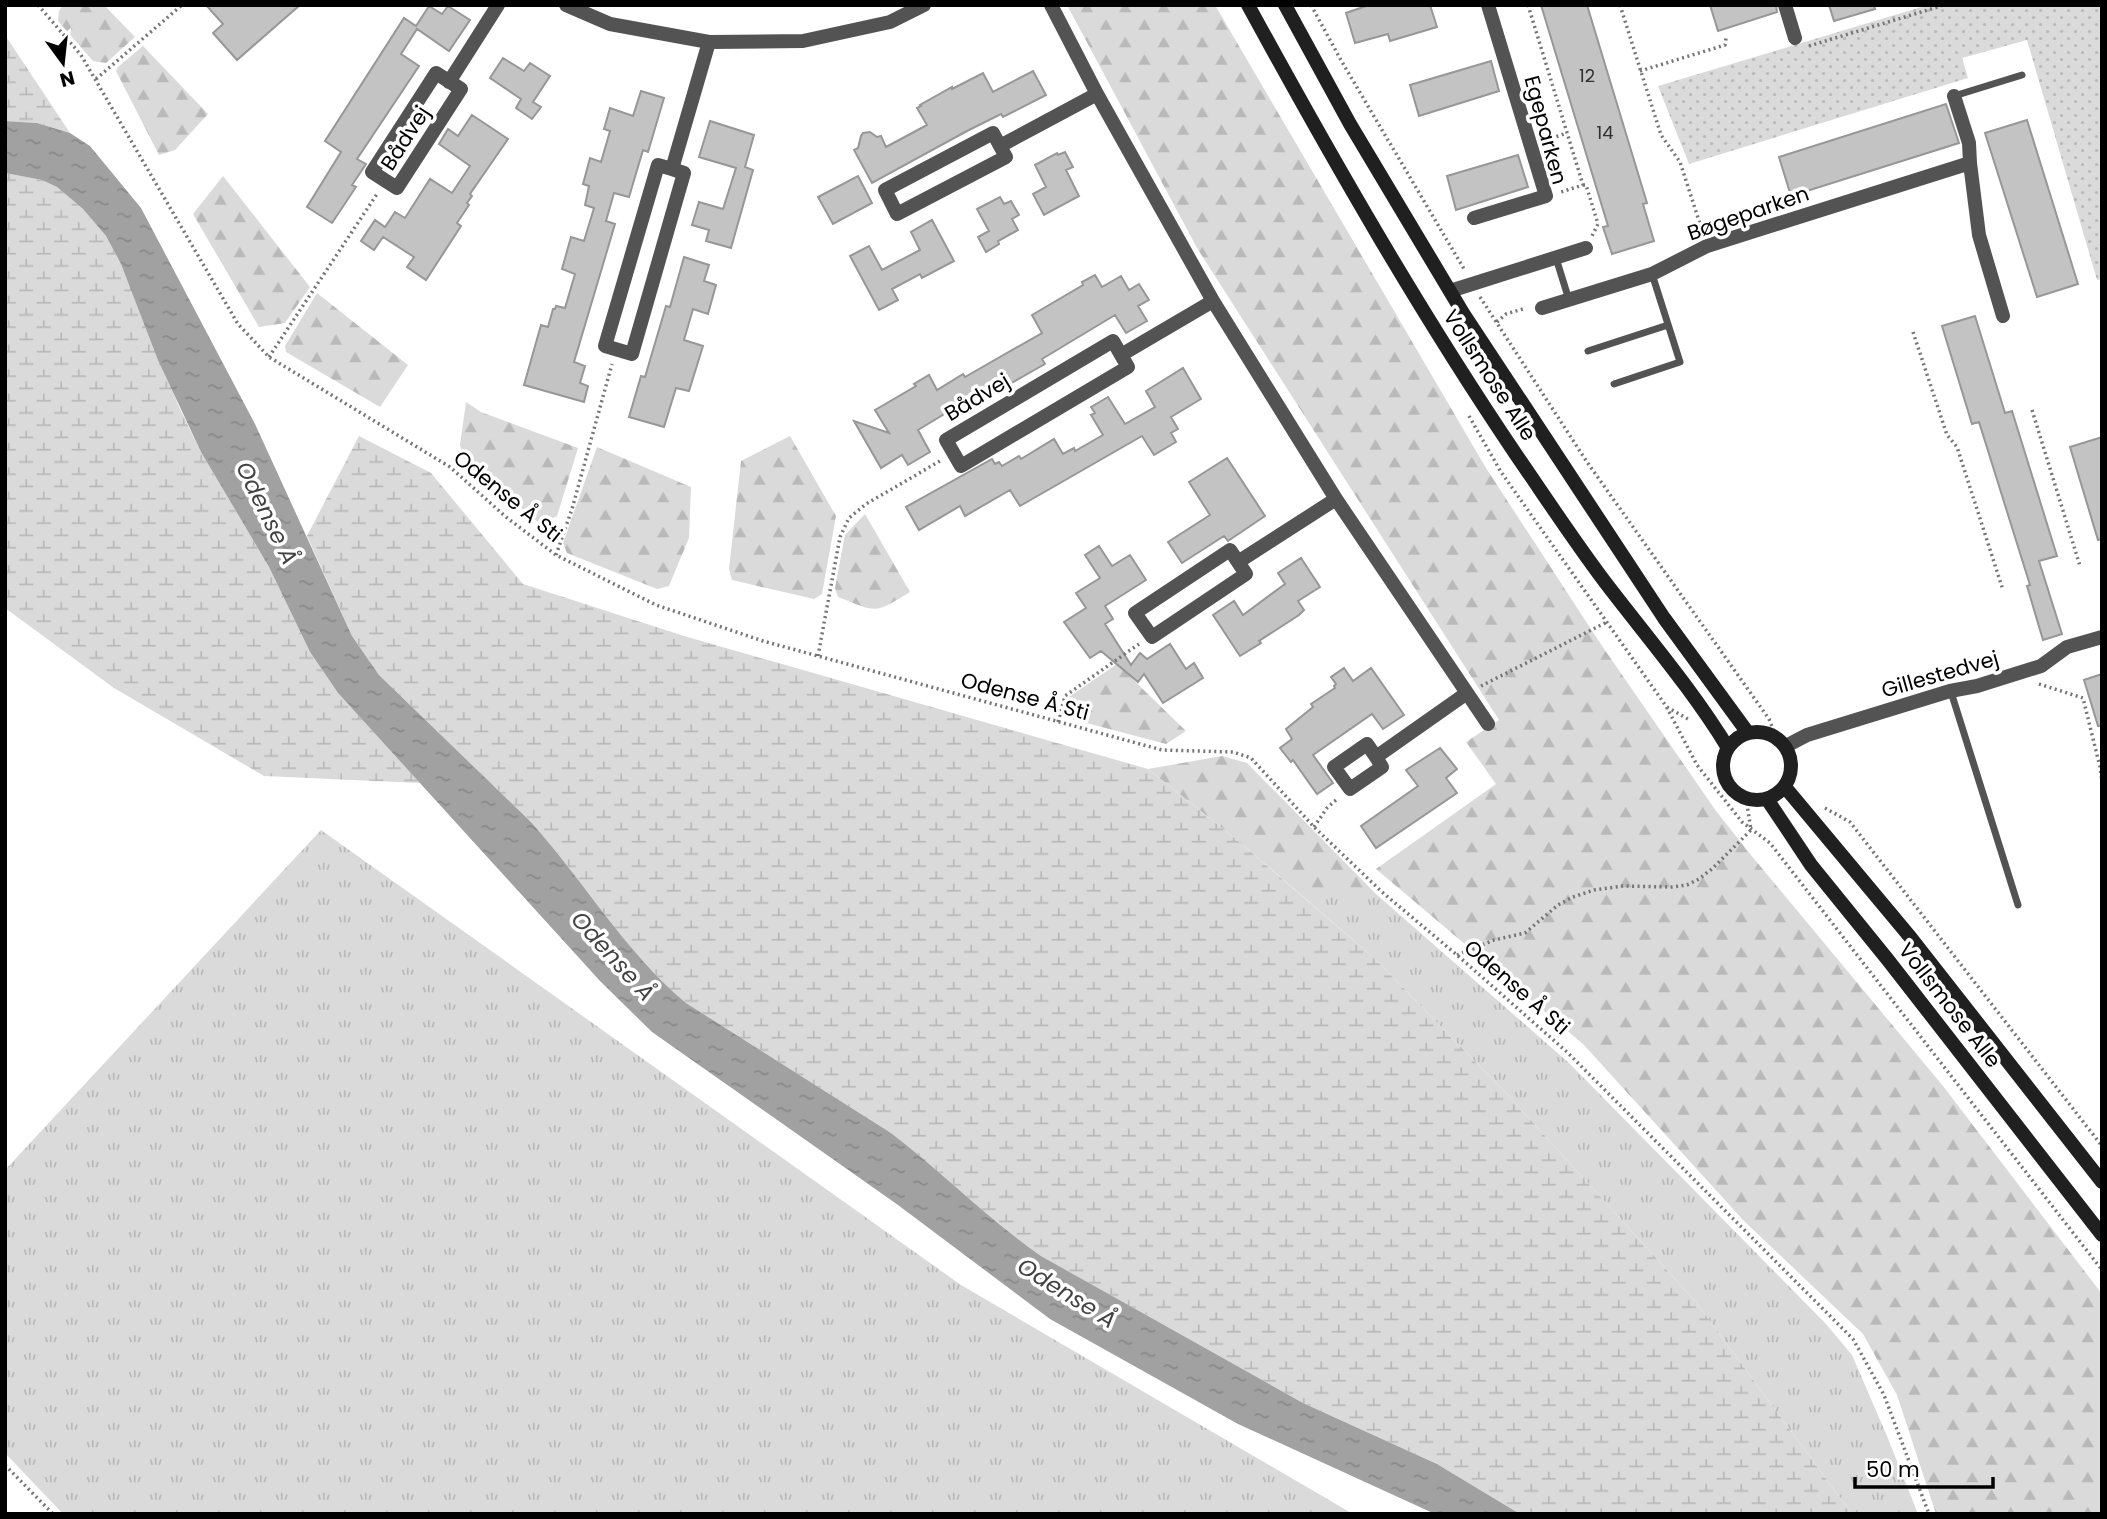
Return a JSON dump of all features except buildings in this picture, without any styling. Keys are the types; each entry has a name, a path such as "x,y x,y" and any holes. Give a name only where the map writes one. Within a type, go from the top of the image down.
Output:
{"street":[{"path":"449,82 498,5"},
{"path":"566,5 610,24 709,42 803,41 890,22 924,5"},
{"path":"1051,5 1097,94 1213,301 1336,499 1488,724"},
{"name":"Vollsmose Alle","path":"1248,5 1321,140 1451,354 1596,570 1704,709 1728,748"},
{"name":"Vollsmose Alle","path":"1285,5 1350,124 1450,291 1664,618 1748,733"},
{"name":"Egeparken","path":"1474,218 1546,196 1488,5"},
{"path":"1785,5 1795,38"},
{"path":"672,169 709,42"},
{"name":"Bådvej","path":"436,73 449,82 461,89 397,188 372,172 436,73"},
{"path":"1000,146 1097,94"},
{"path":"1954,96 1969,143 1979,235 2003,316"},
{"path":"992,133 1000,146 1006,158 897,214 885,190 992,133"},
{"name":"Bøgeparken","path":"1542,308 1653,274 1707,246 1970,163"},
{"path":"658,165 672,169 684,173 632,354 605,346 658,165"},
{"path":"1450,291 1586,248"},
{"path":"1121,355 1213,301"},
{"name":"Bådvej","path":"1113,341 1121,355 1128,367 961,466 946,440 1113,341"},
{"path":"1238,562 1336,499"},
{"path":"1230,550 1238,562 1246,575 1152,637 1135,613 1230,550"},
{"name":"Gillestedvej","path":"1781,741 2041,666 2067,647 2102,637"},
{"path":"1376,757 1467,693"},
{"path":"1762,732 1781,741 1791,757 1790,778 1785,787 1767,799 1746,798 1735,792 1727,783 1723,772 1723,760 1728,748 1736,738 1748,733 1762,732"},
{"path":"1367,744 1376,757 1382,767 1350,789 1335,767 1367,744"},
{"name":"Vollsmose Alle","path":"1785,787 1911,938 2102,1182"},
{"name":"Vollsmose Alle","path":"1767,799 1811,865 2102,1236"}],"lane":[{"path":"1954,96 2022,75"},
{"path":"1556,257 1569,300"},
{"path":"1614,384 1680,362 1653,274"},
{"path":"1588,351 1668,325"},
{"path":"1950,691 2018,905"}],"path":[{"name":"Odense Å Sti","path":"38,5 81,55 238,324 269,357 450,467 506,517 556,555 656,605 764,641 1162,750 1233,752 1251,758 1314,827 1382,892 1567,1052 1853,1339 1884,1395 1930,1514"},
{"path":"95,79 182,5"},
{"path":"1311,5 1472,284 1587,462 1769,719 1781,741"},
{"path":"1528,5 1583,185 1586,185 1598,224"},
{"path":"1620,5 1661,135 1681,162 1707,246"},
{"path":"1795,38 1802,38 1806,47 1941,6"},
{"path":"1640,71 1725,45 1726,38"},
{"path":"1530,145 1567,133"},
{"path":"269,357 386,181"},
{"path":"1546,196 1583,185"},
{"path":"1497,322 1506,314 1534,306 1542,308"},
{"path":"1913,332 1947,435 1957,447 2003,590"},
{"path":"556,555 572,509 616,349"},
{"path":"2032,410 2080,566"},
{"path":"818,656 839,537 849,518 866,504 953,453"},
{"path":"1467,693 1606,622"},
{"path":"1058,722 1065,696 1125,652 1152,637"},
{"path":"2039,684 2083,698 2102,782"},
{"path":"1314,827 1327,808 1350,789"},
{"path":"1457,955 1494,940 1525,933 1558,905 1594,890 1623,886 1672,887 1687,885 1699,879 1751,830 1746,798"},
{"path":"1817,804 1850,822 2102,1146"},
{"path":"5,1465 52,1514"}],"green space":[{"path":"63,5 104,5 135,37 106,63 93,61 58,21"},
{"path":"1067,5 1215,5 1486,468 1598,640 1716,811 1943,1086 2102,1294 2102,1514 1936,1514 1897,1395 1863,1334 1744,1221 1583,1044 1376,869 1496,784 1466,742 1499,720 1197,248"},
{"path":"1928,5 2102,5 2102,279 2097,280 2027,40 1962,58 1968,78 1689,164 1658,86"},
{"path":"5,35 70,133 37,123 5,121"},
{"path":"143,46 208,114 175,150 159,155 116,71"},
{"path":"5,173 42,180 57,187 83,209 106,236 121,264 179,407 201,452 269,567 310,652 338,693 420,783 264,776 114,688 5,608"},
{"path":"223,176 310,287 285,323 259,327 193,214"},
{"path":"317,293 408,365 380,407 286,352 285,346"},
{"path":"466,402 481,412 578,448 557,516 540,524 463,458 460,445"},
{"path":"359,436 431,473 523,584 684,636 1148,769 1237,840 1374,958 1506,1093 1695,1301 1852,1514 1520,1514 1437,1464 1303,1403 1041,1256 1002,1227 891,1133 686,1003 624,939 531,822 379,675 352,636 307,536"},
{"path":"790,436 836,516 822,594 814,599 732,580 729,569 741,461"},
{"path":"597,447 691,487 689,538 669,586 657,589 567,553 563,543"},
{"path":"865,514 910,592 889,605 875,609 838,597 835,588 845,535"},
{"path":"1117,664 1186,731 1166,744 1064,717 1069,697"},
{"path":"1222,756 1247,763 1376,894 1300,894 1148,769"},
{"path":"321,830 961,1285 1353,1514 63,1514 5,1453 5,1170"},
{"path":"1300,894 1376,894 1569,1063 1826,1324 1852,1355 1918,1514 1852,1514 1695,1301 1506,1093 1374,958"}],"water":[{"name":"Odense Å","path":"5,121 37,123 70,133 90,146 141,208 255,424 352,636 379,675 531,822 624,939 664,983 686,1003 891,1133 1002,1227 1041,1256 1303,1403 1437,1464 1520,1514 1435,1514 1238,1424 1050,1319 898,1205 652,1032 600,981 338,693 310,652 269,567 201,452 158,360 121,264 106,236 83,209 57,187 42,180 5,173"}]}
